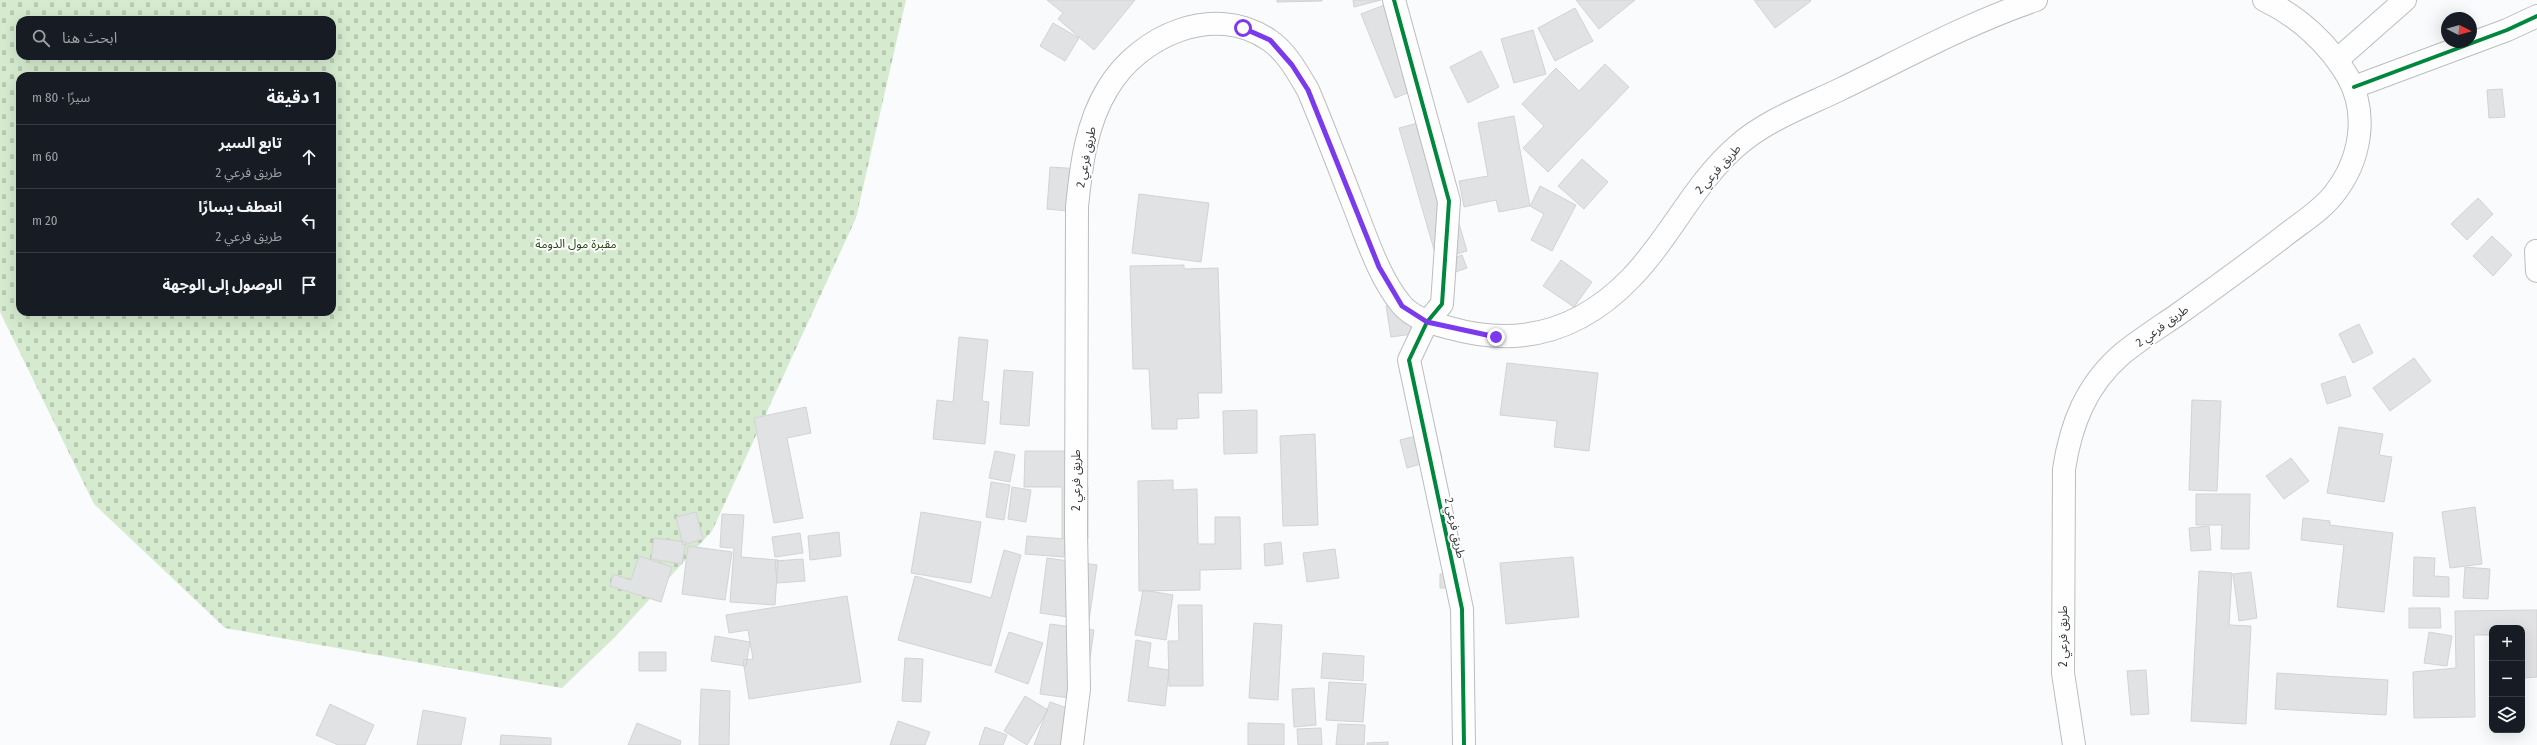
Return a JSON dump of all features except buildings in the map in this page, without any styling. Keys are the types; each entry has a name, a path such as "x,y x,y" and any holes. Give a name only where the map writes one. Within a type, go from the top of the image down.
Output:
{"main road":[{"path":"1394,0 1449,201 1442,304 1427,322"},
{"name":"طريق فرعي 2","path":"1072,745 1079,689 1076,524 1077,207 1081,170 1091,125 1107,88 1128,61 1153,42 1181,28 1215,23 1243,28 1270,40 1292,65 1308,90 1379,267 1402,306 1427,322 1496,337 1534,335 1567,324 1596,309 1632,278 1699,189 1736,146 1747,138 1782,117 1937,40 2036,0"},
{"name":"طريق فرعي 2","path":"2074,745 2063,673 2063,483 2069,436 2080,407 2100,377 2122,355 2242,268 2333,195 2350,170 2358,142 2360,116 2354,87 2338,59 2299,22 2264,0"},
{"path":"2338,59 2405,0"},
{"path":"2354,87 2506,30 2537,16"},
{"name":"طريق فرعي 2","path":"1427,322 1409,360 1462,609 1464,745"}],"green space":[{"name":"مقبرة مول الدومة","path":"0,0 906,0 856,218 712,531 615,637 562,688 225,628 94,504 0,312"}],"cycle path":[{"path":"1394,0 1449,201 1442,304 1427,322 1409,360 1462,609 1464,745"},
{"path":"2354,87 2507,30 2537,16"}],"route":[{"path":"1243,28 1270,40 1292,65 1308,90 1326,131 1379,267 1402,306 1427,322 1458,330 1496,337"}]}
